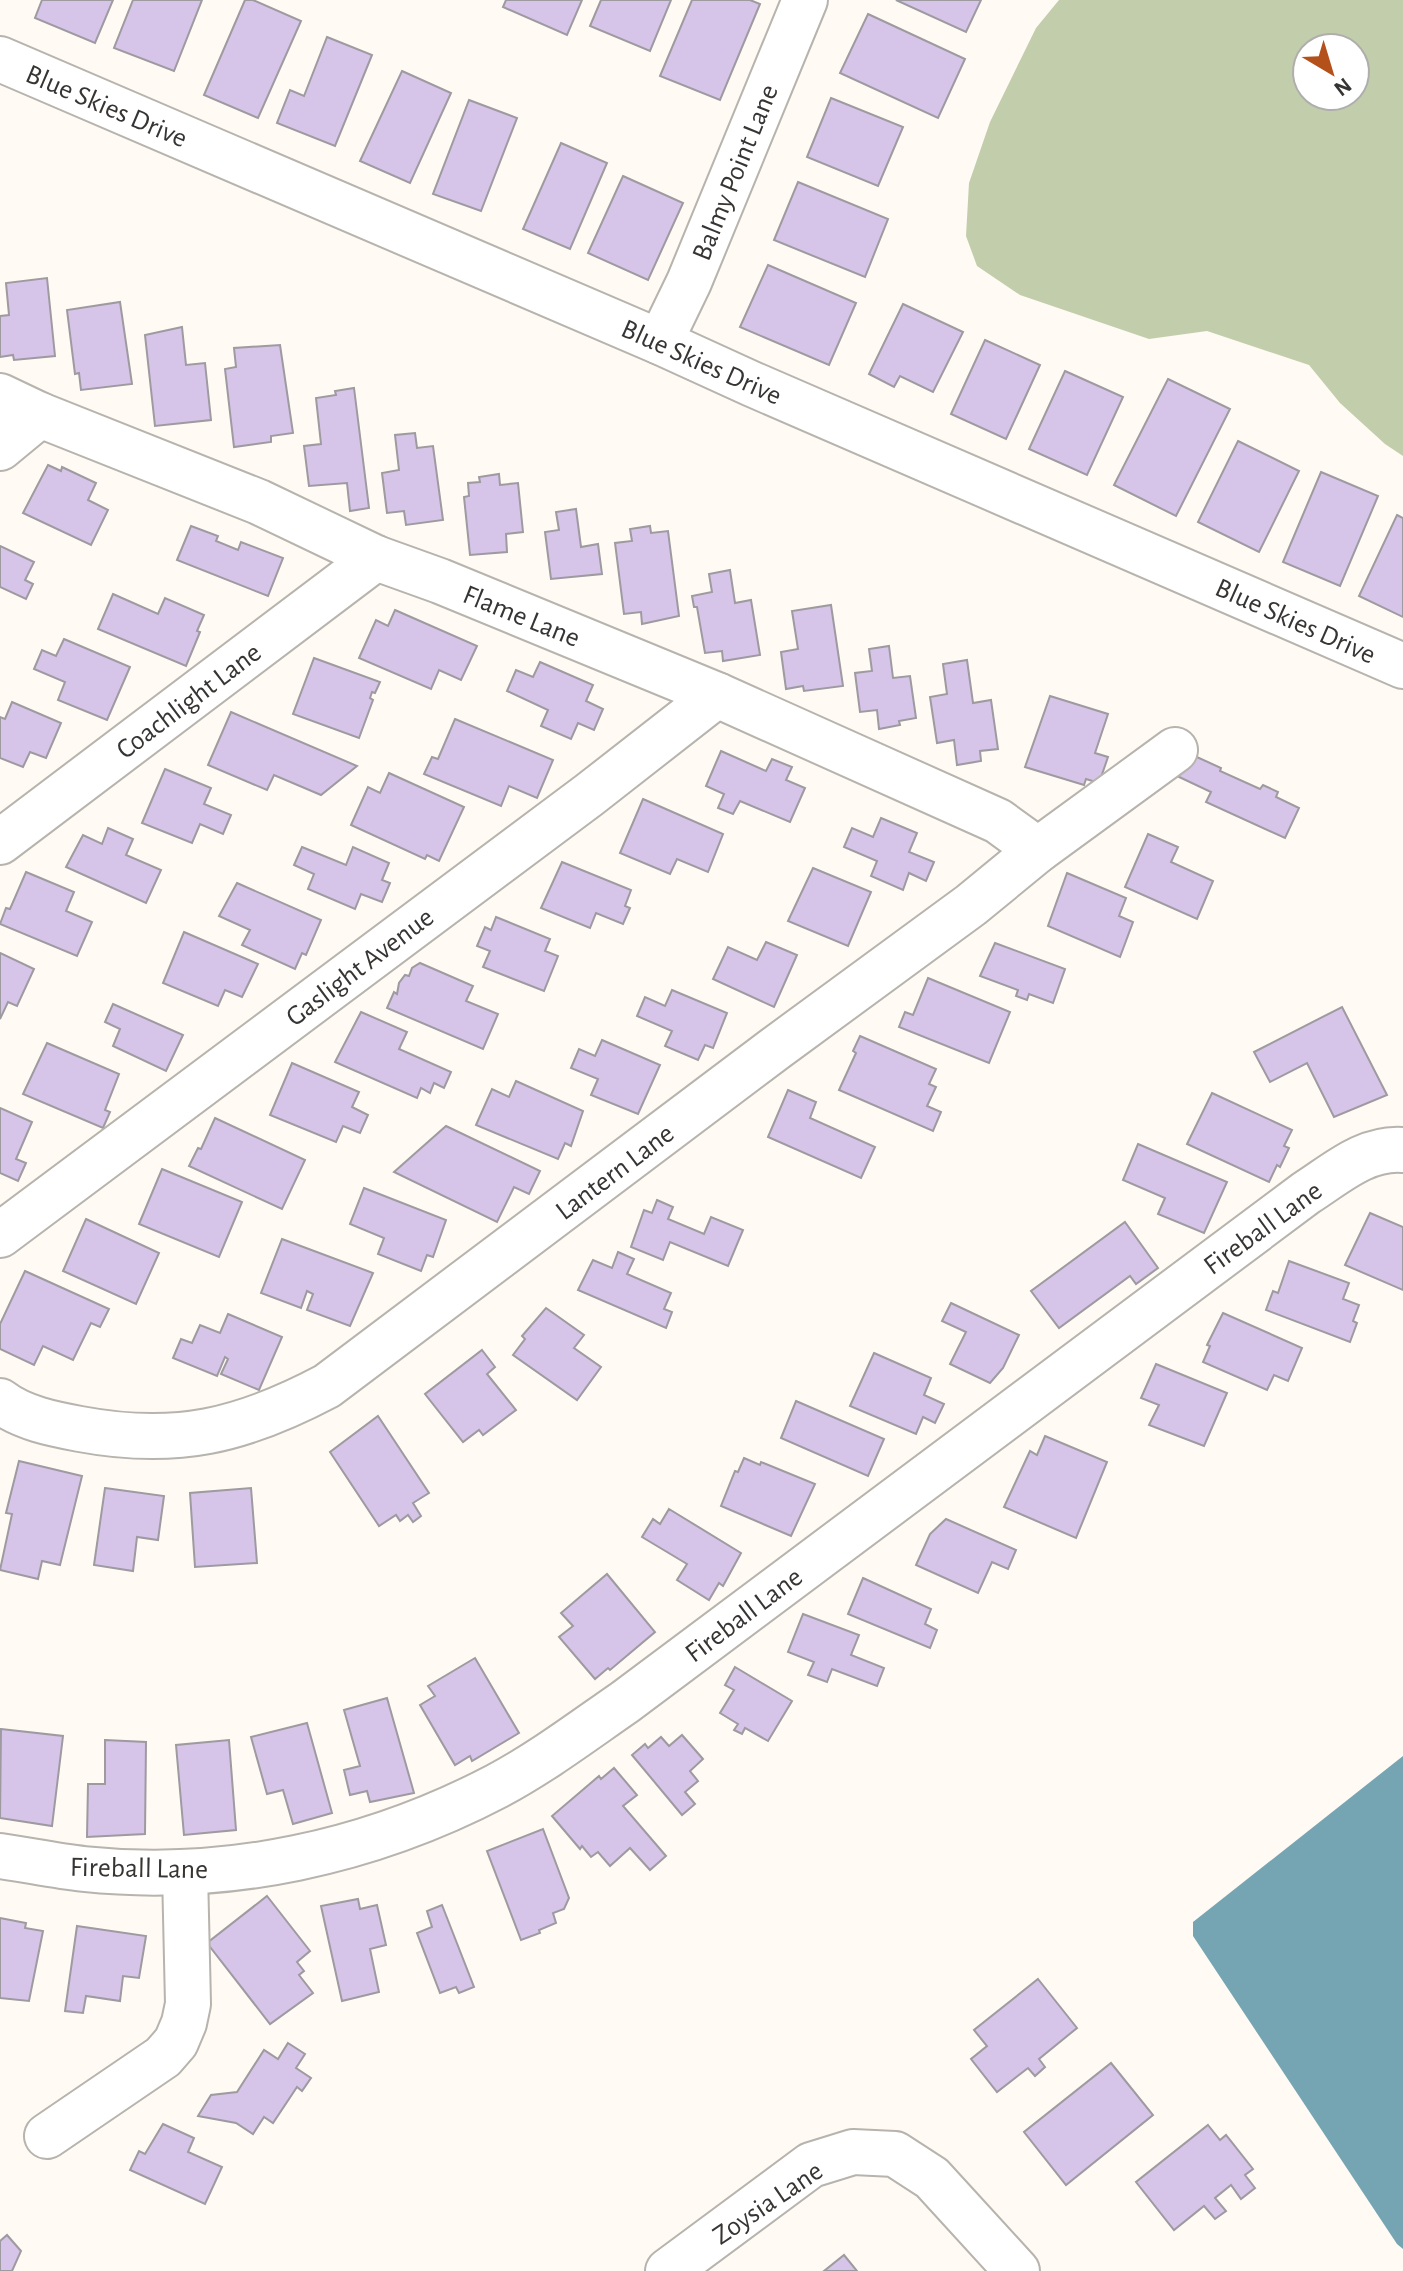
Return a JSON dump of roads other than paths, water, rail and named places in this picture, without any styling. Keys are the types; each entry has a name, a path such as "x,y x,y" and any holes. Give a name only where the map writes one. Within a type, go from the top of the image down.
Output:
{"street":[{"name":"Balmy Point Lane","path":"660,342 689,282 805,0"},
{"name":"Blue Skies Drive","path":"0,59 1403,666"},
{"name":"Flame Lane","path":"0,396 40,415 259,502 376,558 440,581 717,695 998,821 1038,850"},
{"path":"0,448 40,415"},
{"name":"Coachlight Lane","path":"0,842 376,558"},
{"name":"Gaslight Avenue","path":"0,1235 589,795 717,695"},
{"name":"Lantern Lane","path":"3,1413 110,1435 193,1435 243,1424 285,1408 327,1386 1175,750"},
{"name":"Fireball Lane","path":"0,1856 85,1869 185,1872 258,1865 310,1856 412,1825 500,1784 625,1702 1306,1193 1376,1151 1403,1150"},
{"path":"47,2136 149,2068 176,2042 188,2004 185,1872"},
{"name":"Zoysia Lane","path":"668,2271 811,2165 853,2152 895,2154 932,2178 1017,2271"}],"water":[{"path":"1403,1756 1403,2249 1193,1936 1193,1922"}]}
